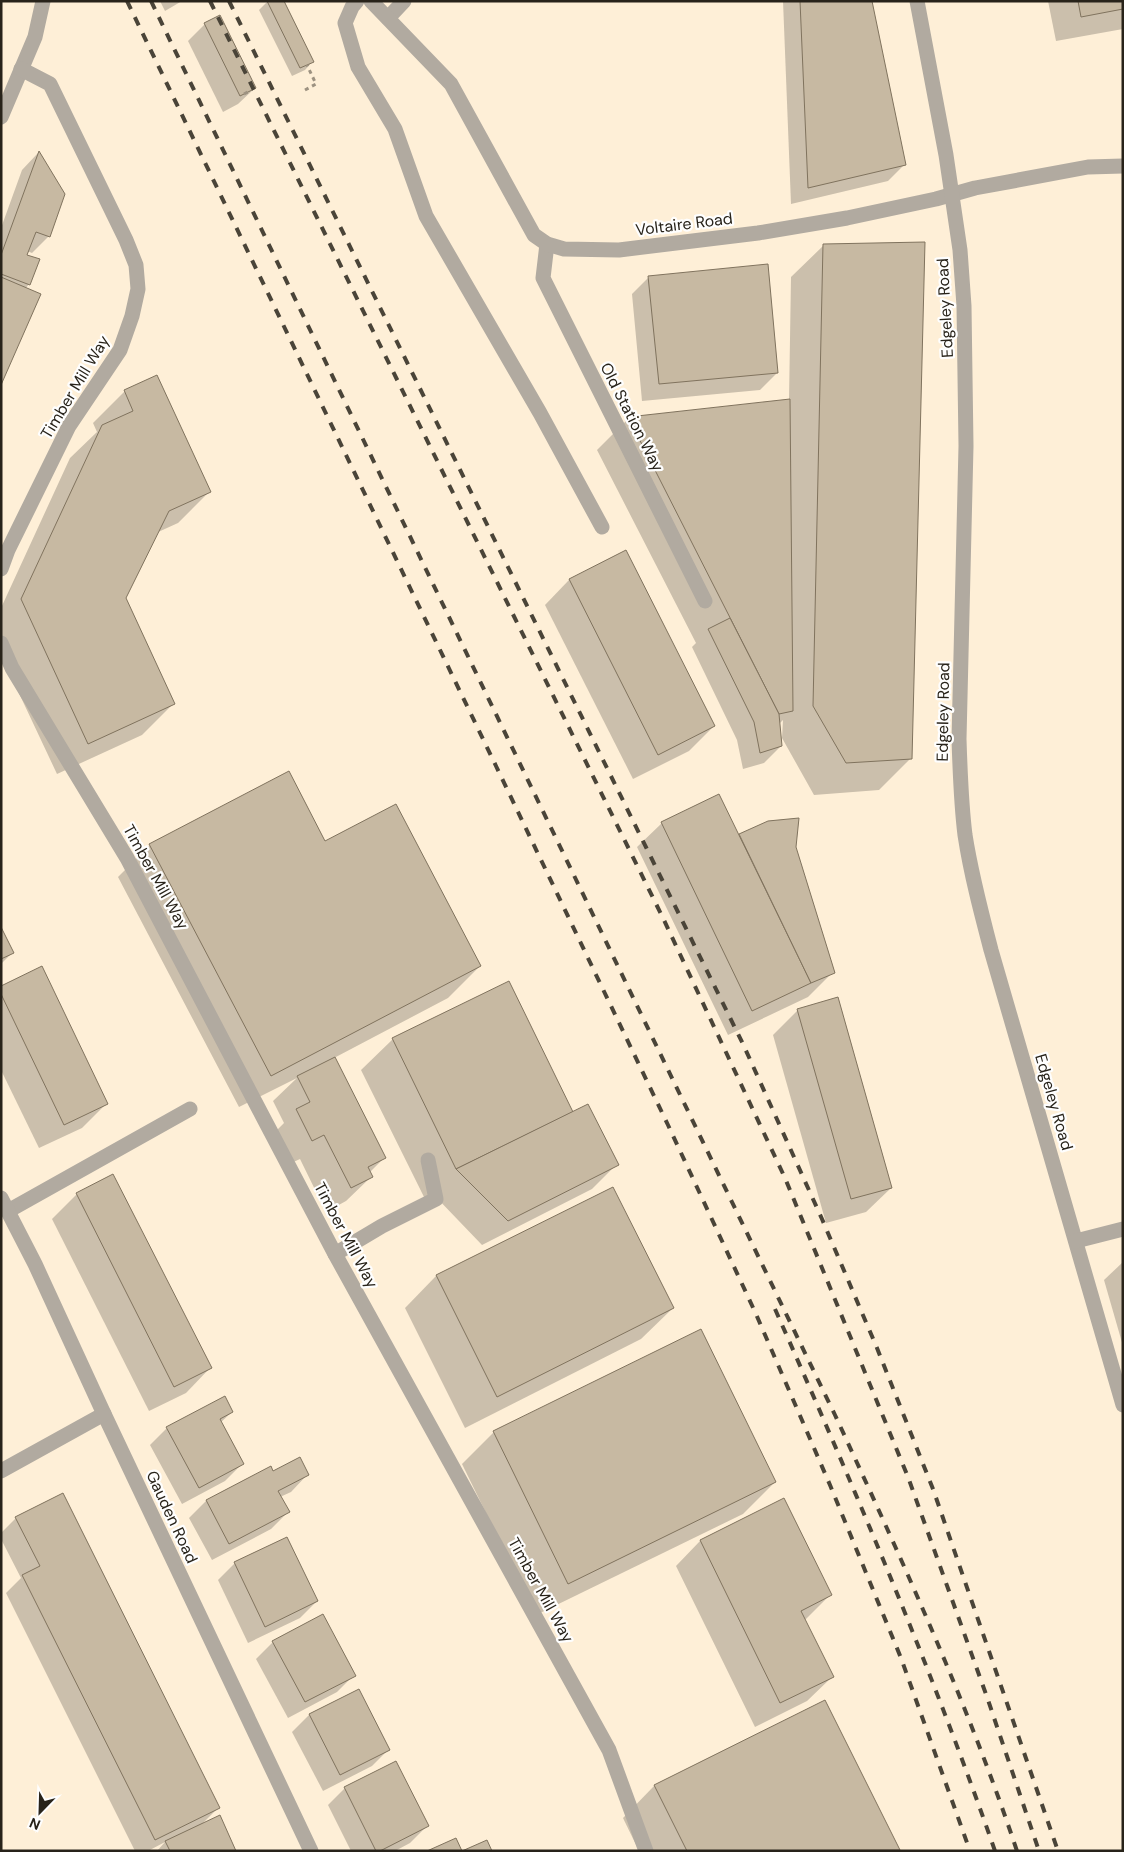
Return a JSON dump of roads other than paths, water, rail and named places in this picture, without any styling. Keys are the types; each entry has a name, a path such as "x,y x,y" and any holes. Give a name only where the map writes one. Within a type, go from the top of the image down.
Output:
{"street":[{"path":"1,117 35,37 43,1"},
{"path":"357,1 345,22 358,67 395,129 426,216 540,413 602,527"},
{"path":"371,1 451,84 534,235 547,244"},
{"path":"388,18 404,1"},
{"name":"Edgeley Road","path":"917,1 952,194 962,287 966,375 964,565 959,740 965,834 976,891 992,950 1123,1405"},
{"name":"Timber Mill Way","path":"1,569 8,550 69,426 120,350 132,316 138,290 136,265 126,240 50,84 20,69"},
{"name":"Voltaire Road","path":"547,244 564,249 619,250 788,228 847,218 975,188 1088,167 1123,166"},
{"name":"Old Station Way","path":"547,244 543,278 705,601"},
{"name":"Timber Mill Way","path":"1,643 12,668 128,858 335,1254 609,1750 646,1851"},
{"path":"5,1204 190,1109"},
{"path":"335,1254 382,1226 436,1199 428,1160"},
{"name":"Gauden Road","path":"5,1204 311,1851"},
{"path":"1076,1241 1123,1229"},
{"path":"1,1471 104,1414"}],"railway":[{"path":"127,1 668,1125 756,1314 830,1485 901,1658 970,1851"},
{"path":"151,1 835,1415 955,1685 998,1795 1017,1851"},
{"path":"210,1 663,918 785,1178 908,1477 987,1697 1039,1851"},
{"path":"229,1 743,1044 822,1219 877,1348 933,1489 1058,1851"},
{"path":"775,1309 891,1578 945,1714 995,1851"}]}
